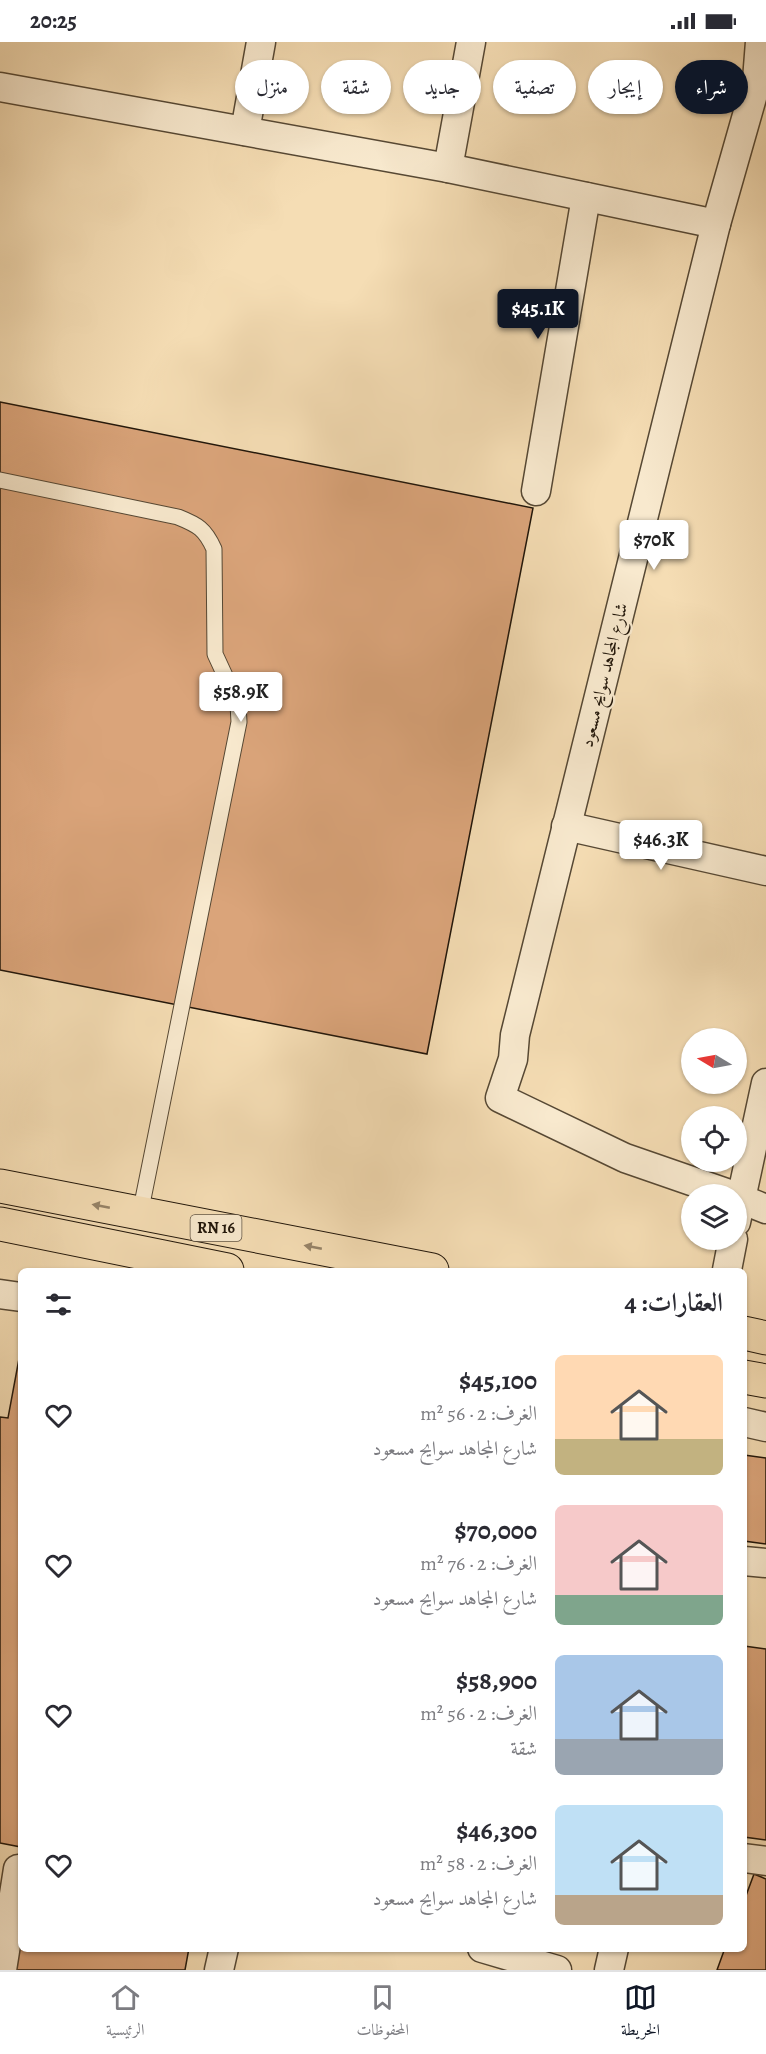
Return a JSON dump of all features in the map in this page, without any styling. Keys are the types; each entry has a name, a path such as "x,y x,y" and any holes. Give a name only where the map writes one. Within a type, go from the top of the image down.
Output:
{"main road":[{"name":"RN 16","path":"0,1186 422,1268"},
{"name":"RN 16","path":"0,1224 134,1261 206,1268"},
{"path":"747,1335 766,1338"},
{"path":"747,1378 766,1381"}],"street":[{"path":"245,131 261,42"},
{"path":"448,168 471,42"},
{"name":"شارع المجاهد سوايح مسعود","path":"691,1184 625,1158 500,1098 513,1059 515,1035 716,224 757,80 760,42"},
{"path":"0,87 448,168 716,224"},
{"path":"536,491 586,197"},
{"path":"566,826 766,871"},
{"path":"746,1184 766,1083"},
{"path":"727,1268 731,1250"},
{"path":"0,1294 18,1297"},
{"path":"747,1423 766,1427"},
{"path":"747,1561 766,1563"},
{"path":"747,1858 766,1861"},
{"path":"2,1970 13,1868"},
{"path":"219,1970 223,1952"},
{"path":"496,1952 557,1970"},
{"path":"609,1970 613,1952"}],"lane":[{"path":"0,480 178,517 196,525 207,535 214,549 215,654 238,704 238,723 141,1214"}],"building":[{"path":"0,402 533,508 427,1054 0,970"},
{"path":"18,1364 18,1846 0,1843 0,1417 8,1418"},
{"path":"747,1455 766,1458 766,1544 747,1541"},
{"path":"747,1646 766,1649 766,1840 747,1837"},
{"path":"754,1874 766,1879 766,1970 717,1970 724,1952 747,1952 747,1893"},
{"path":"18,1917 18,1952 188,1952 185,1970 11,1970"}]}
